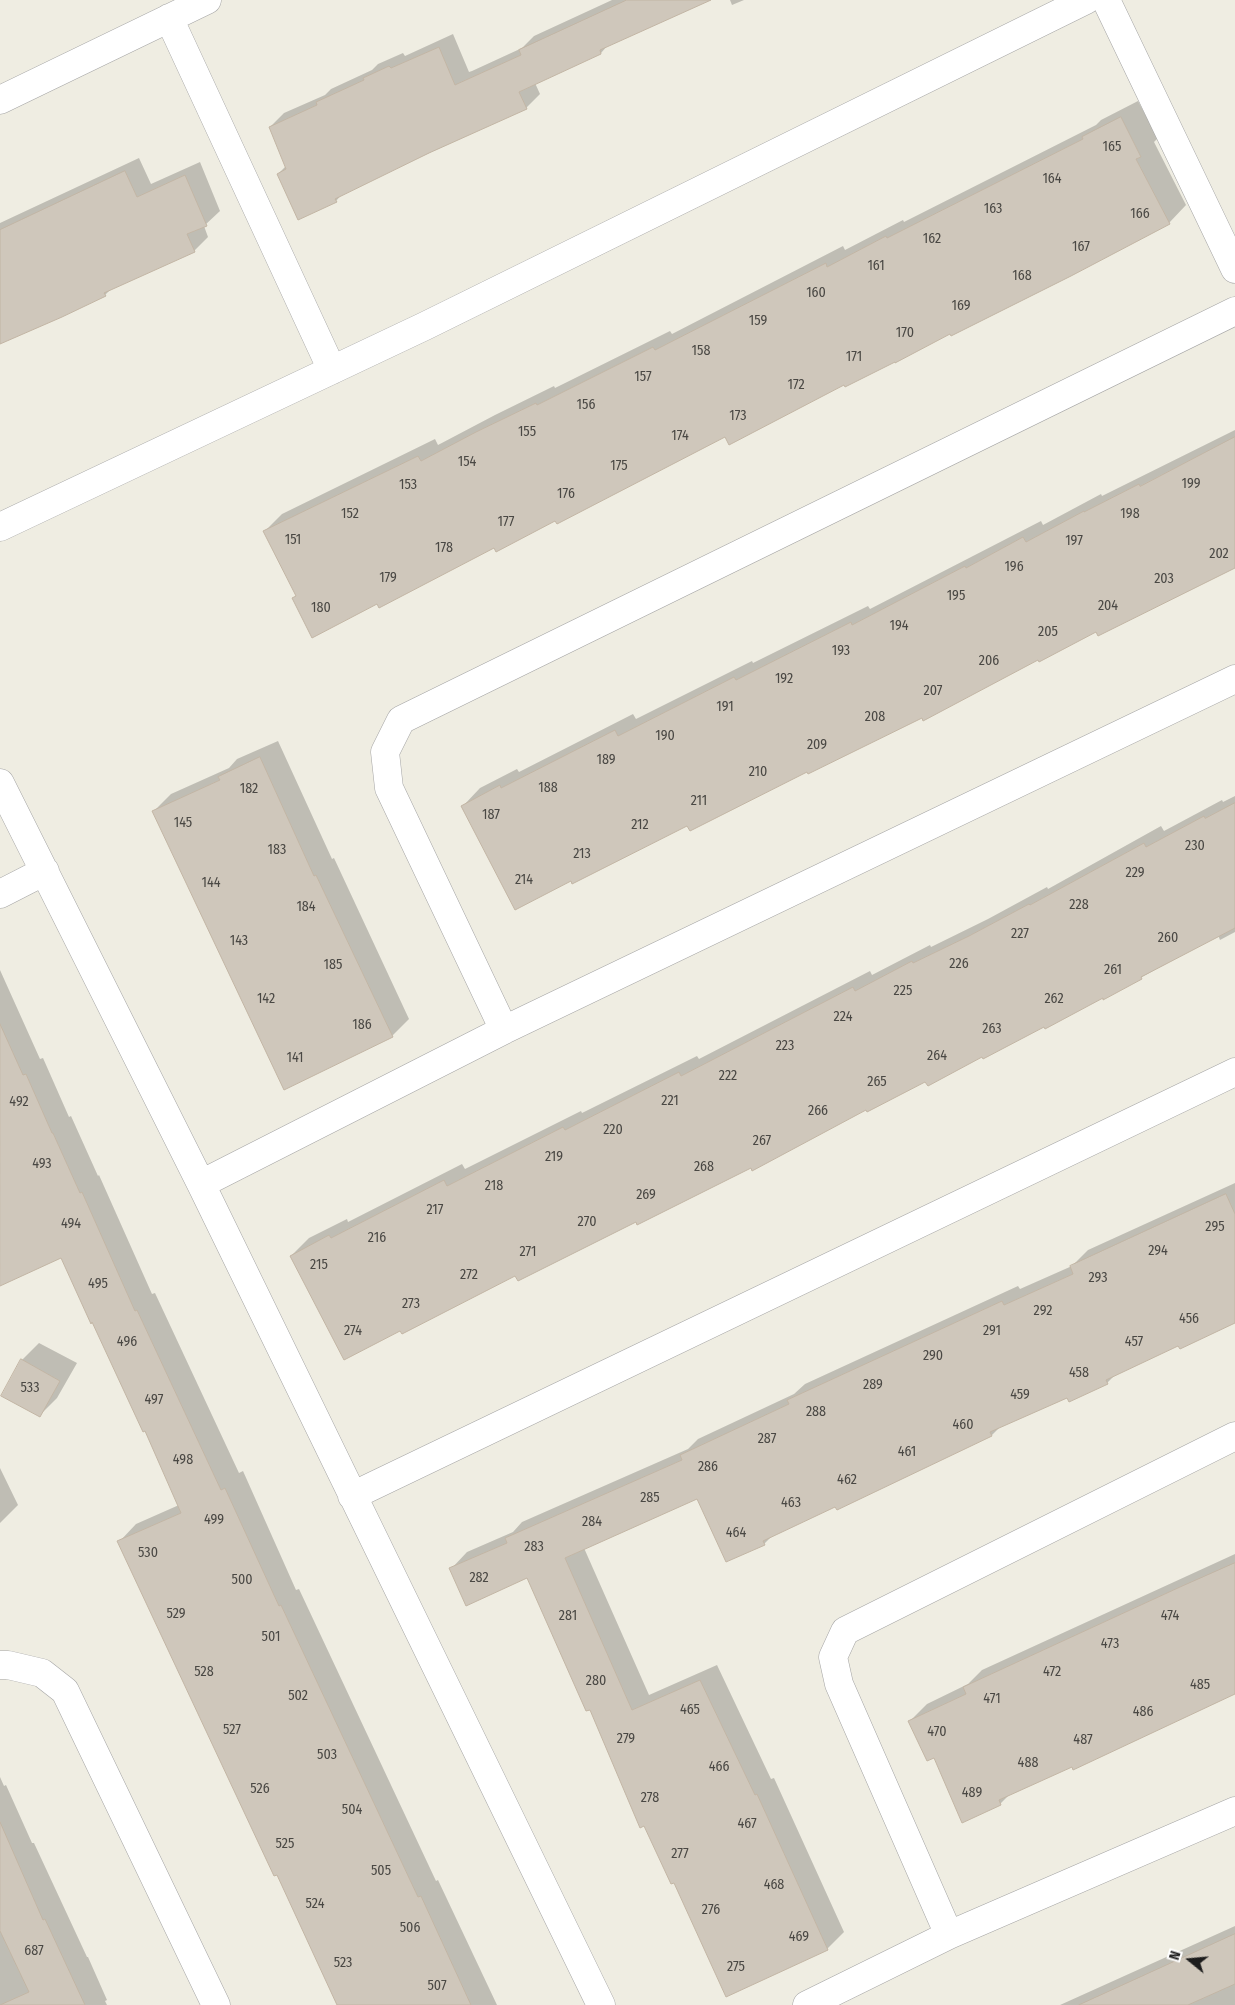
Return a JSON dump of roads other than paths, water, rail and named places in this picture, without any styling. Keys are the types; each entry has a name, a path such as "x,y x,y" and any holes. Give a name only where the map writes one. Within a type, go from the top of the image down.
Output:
{"street":[{"path":"0,100 207,0"},
{"path":"0,527 332,370 1086,0"},
{"path":"1106,0 1235,269"},
{"path":"169,18 332,370"},
{"path":"504,1030 389,788 385,752 401,720 1235,311"},
{"path":"201,1184 504,1030 1235,679"},
{"path":"0,783 201,1184 601,2005"},
{"path":"0,894 45,871"},
{"path":"352,1496 1235,1072"},
{"path":"949,1934 839,1684 833,1657 845,1631 1235,1436"},
{"path":"0,1665 42,1672 65,1691 216,2005"},
{"path":"807,2005 949,1934 1235,1811"}]}
